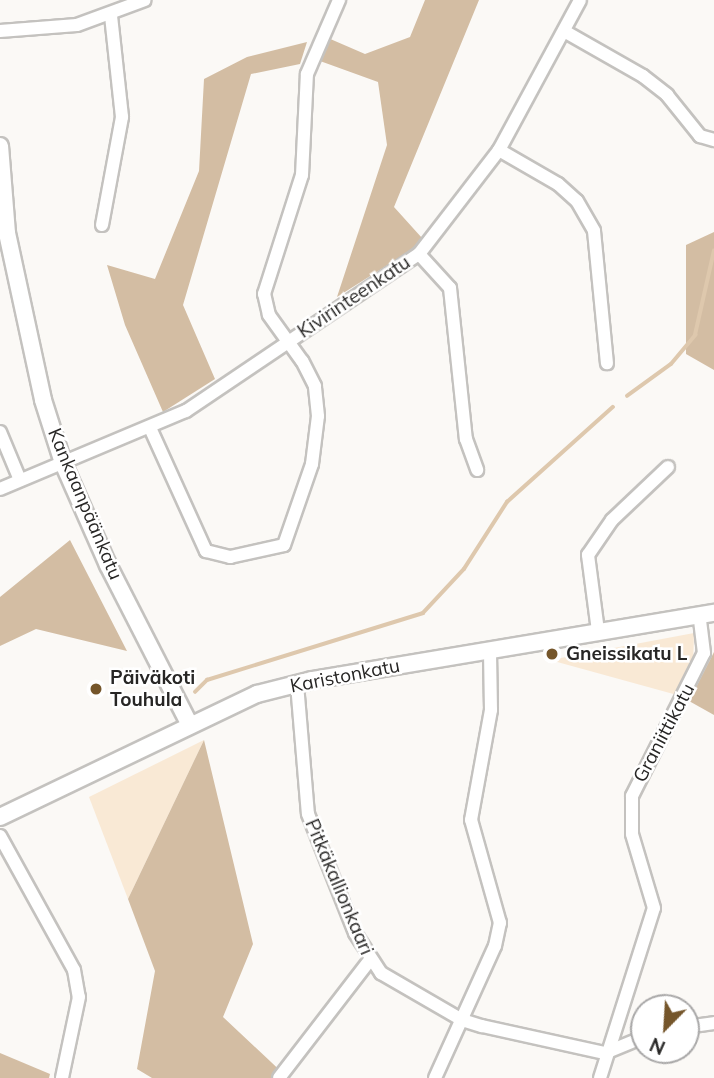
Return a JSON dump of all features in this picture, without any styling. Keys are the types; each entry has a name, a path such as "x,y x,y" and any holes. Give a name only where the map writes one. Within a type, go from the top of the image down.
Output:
{"street":[{"path":"0,32 77,25 111,15 145,0"},
{"path":"151,430 206,551 230,557 285,545 312,464 318,416 315,386 269,315 264,294 302,175 307,74 339,0"},
{"name":"Kivirinteenkatu","path":"0,489 151,430 210,397 419,254 499,150 580,0"},
{"path":"102,225 121,117 111,15"},
{"path":"564,31 643,76 667,96 700,135 714,140"},
{"name":"Kankaanpäänkatu","path":"0,146 9,245 43,400 63,463 108,565 190,725"},
{"path":"499,150 558,184 577,201 594,231 607,363"},
{"path":"419,254 450,288 466,439 477,470"},
{"path":"0,432 20,480"},
{"path":"598,631 587,555 612,520 668,467"},
{"name":"Karistonkatu","path":"0,817 257,694 297,684 707,613"},
{"name":"Graniittikatu","path":"600,1078 605,1053 654,908 632,834 632,796 704,653 707,613"},
{"path":"435,1078 462,1020 500,923 471,820 491,710 490,652"},
{"name":"Pitkäkallionkaari","path":"297,684 308,814 369,961 381,973 462,1020 605,1053"},
{"path":"0,836 74,970 79,997 62,1078"},
{"path":"279,1078 369,961"},
{"path":"605,1053 630,1043"}],"shaded area":[{"path":"425,0 479,0 394,207 422,238 413,249 337,297 387,145 378,82 320,61 328,38 365,54 410,37"},
{"path":"307,42 300,64 251,74 183,305 215,379 163,412 125,325 107,265 155,279 199,171 204,79 247,57"},
{"path":"714,232 714,370 686,354 686,245"},
{"path":"70,540 127,651 36,629 0,646 0,597"},
{"path":"694,633 693,665 677,695 550,660"},
{"path":"714,652 714,715 689,701"},
{"path":"204,740 128,899 89,797"},
{"path":"204,740 253,944 223,1017 288,1078 152,1078 137,1069 155,971 128,899"},
{"path":"0,1053 50,1074 49,1078 0,1078"}],"waterway":[{"path":"627,396 671,364 695,335 714,251"},
{"path":"195,692 207,680 423,613 464,569 507,502 613,407"}],"place":[{"name":"Gneissikatu L","path":"552,654"},
{"name":"Päiväkoti Touhula","path":"96,689"}]}
